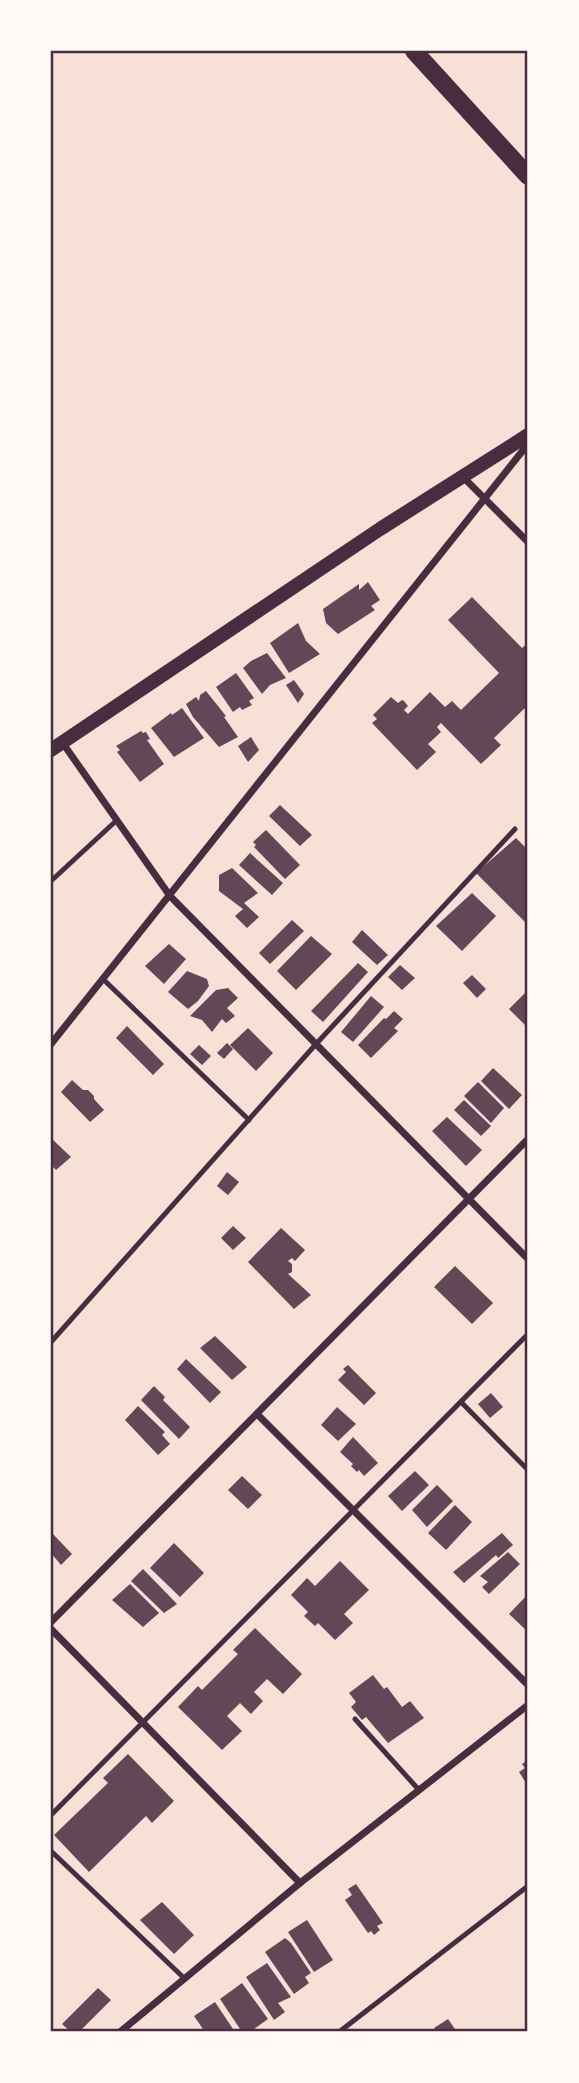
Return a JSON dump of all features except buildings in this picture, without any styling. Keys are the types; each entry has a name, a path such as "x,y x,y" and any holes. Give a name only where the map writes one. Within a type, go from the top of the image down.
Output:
{"highway":[{"path":"414,51 528,176"}],"main road":[{"path":"56,746 380,529 528,435"}],"street":[{"path":"51,1044 528,444"},
{"path":"463,477 528,542"},
{"path":"56,746 117,820 170,896 528,1259"},
{"path":"51,1622 528,1139"},
{"path":"257,1414 528,1685"},
{"path":"51,1629 300,1883"},
{"path":"120,2032 300,1883 528,1705"}],"lane":[{"path":"51,881 117,820"},
{"path":"51,1342 316,1044 515,829"},
{"path":"103,979 249,1120"},
{"path":"51,1815 528,1334"},
{"path":"461,1402 528,1471"},
{"path":"355,1719 419,1790"},
{"path":"51,1851 185,1979"},
{"path":"339,2032 528,1886"}]}
